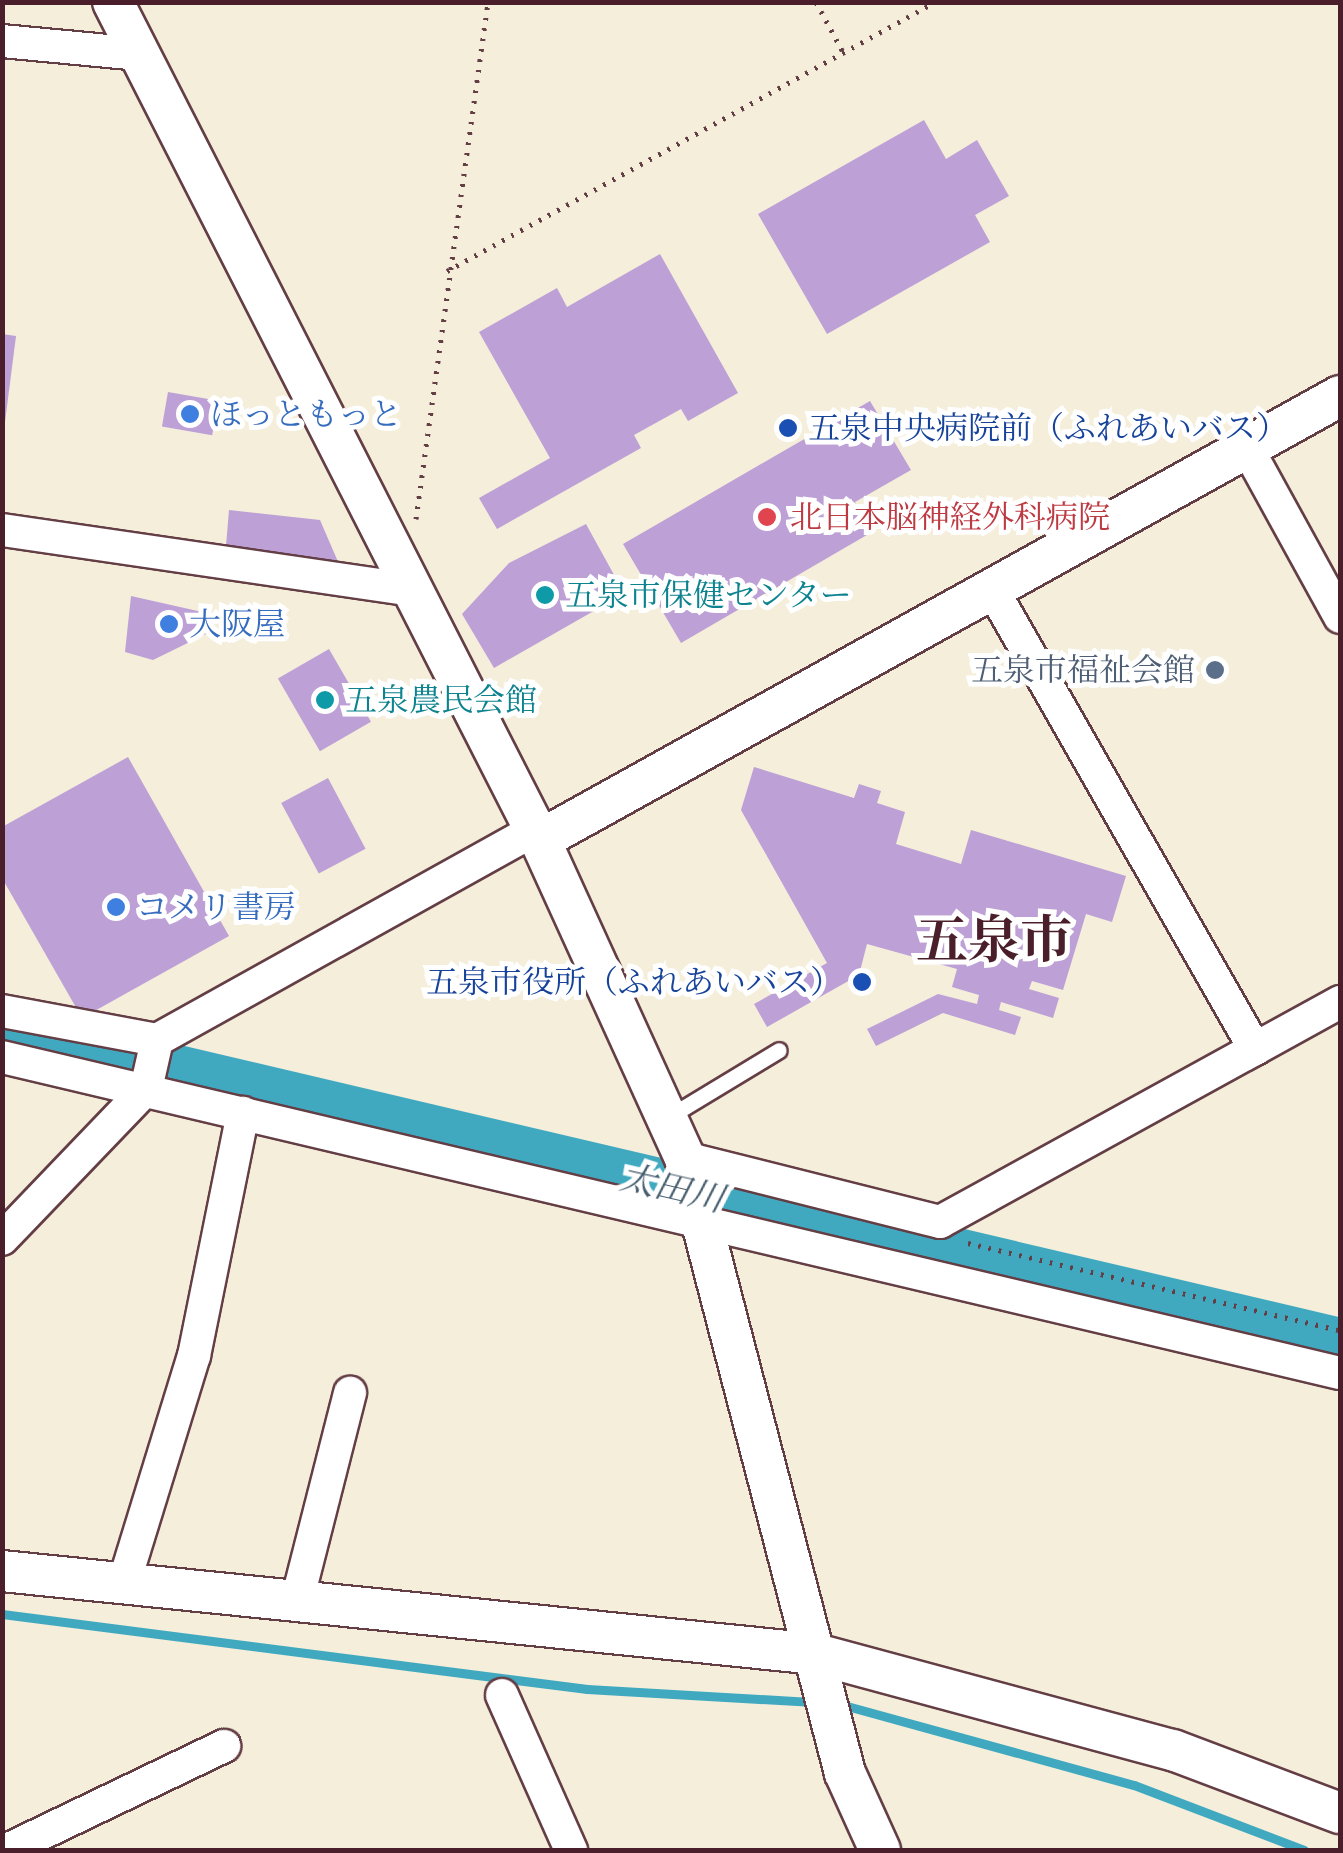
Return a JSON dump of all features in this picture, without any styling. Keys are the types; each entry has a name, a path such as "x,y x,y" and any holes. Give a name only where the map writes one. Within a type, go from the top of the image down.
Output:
{"street":[{"path":"113,2 407,589 540,840 685,1158 845,1773 880,1850"},
{"path":"2,41 139,54"},
{"path":"2,1012 156,1040 524,836 540,840 1340,396"},
{"path":"1246,446 1340,617"},
{"path":"2,530 407,589"},
{"path":"992,589 1255,1049"},
{"path":"685,1158 940,1222 1340,1002"},
{"path":"2,1239 146,1090 156,1040"},
{"path":"2,1057 1340,1372"},
{"path":"124,1583 194,1356 243,1113"},
{"path":"297,1601 350,1393"},
{"path":"2,1571 816,1654 1154,1744 1340,1813"},
{"path":"502,1695 571,1850"},
{"path":"7,1850 224,1746"}],"lane":[{"path":"666,1118 779,1050"}],"path":[{"path":"414,533 447,271 488,2"},
{"path":"816,2 843,52"},
{"path":"447,271 935,2"},
{"path":"958,1241 1340,1330"}],"building":[{"path":"924,120 946,159 977,140 1009,196 975,215 990,242 827,334 758,214"},
{"path":"660,254 738,393 688,421 681,409 634,435 641,448 497,529 479,498 550,458 479,332 557,288 567,307"},
{"path":"2,334 16,336 5,422 2,421"},
{"name":"ほっともっと","path":"168,392 218,401 212,435 162,426"},
{"name":"北日本脳神経外科病院","path":"870,401 911,470 855,502 872,532 681,643 623,544"},
{"path":"229,510 320,520 339,564 226,546"},
{"name":"五泉市保健センター","path":"586,524 618,582 606,589 613,600 494,668 462,614 509,563"},
{"name":"大阪屋","path":"131,596 211,614 208,633 153,660 125,652"},
{"name":"五泉農民会館","path":"329,649 371,722 320,751 278,678"},
{"name":"コメリ書房","path":"128,757 229,936 82,1018 2,878 2,827"},
{"path":"754,767 854,798 859,784 881,791 877,803 905,812 896,844 961,864 971,830 1126,876 1112,922 1086,914 1063,990 1032,981 1029,989 1059,998 1053,1018 1001,1002 999,1010 1021,1017 1015,1035 943,1013 876,1046 867,1029 938,994 977,1004 979,995 952,987 957,969 867,944 859,975 767,1027 754,1004 827,963 741,810"},
{"path":"328,778 366,849 319,874 281,803"}],"waterway":[{"name":"太田川","path":"2,1031 1340,1345"},
{"path":"2,1614 587,1689 815,1702"},
{"path":"836,1703 1134,1785 1304,1850"}],"place":[{"name":"ほっともっと","path":"190,414"},
{"name":"五泉中央病院前（ふれあいバス）","path":"788,428"},
{"name":"北日本脳神経外科病院","path":"767,517"},
{"name":"五泉市保健センター","path":"545,595"},
{"name":"大阪屋","path":"169,624"},
{"name":"五泉市福祉会館","path":"1215,670"},
{"name":"五泉農民会館","path":"325,700"},
{"name":"コメリ書房","path":"116,907"},
{"name":"五泉市役所（ふれあいバス）","path":"862,982"}],"district":[{"name":"五泉市","path":"994,940"}]}
